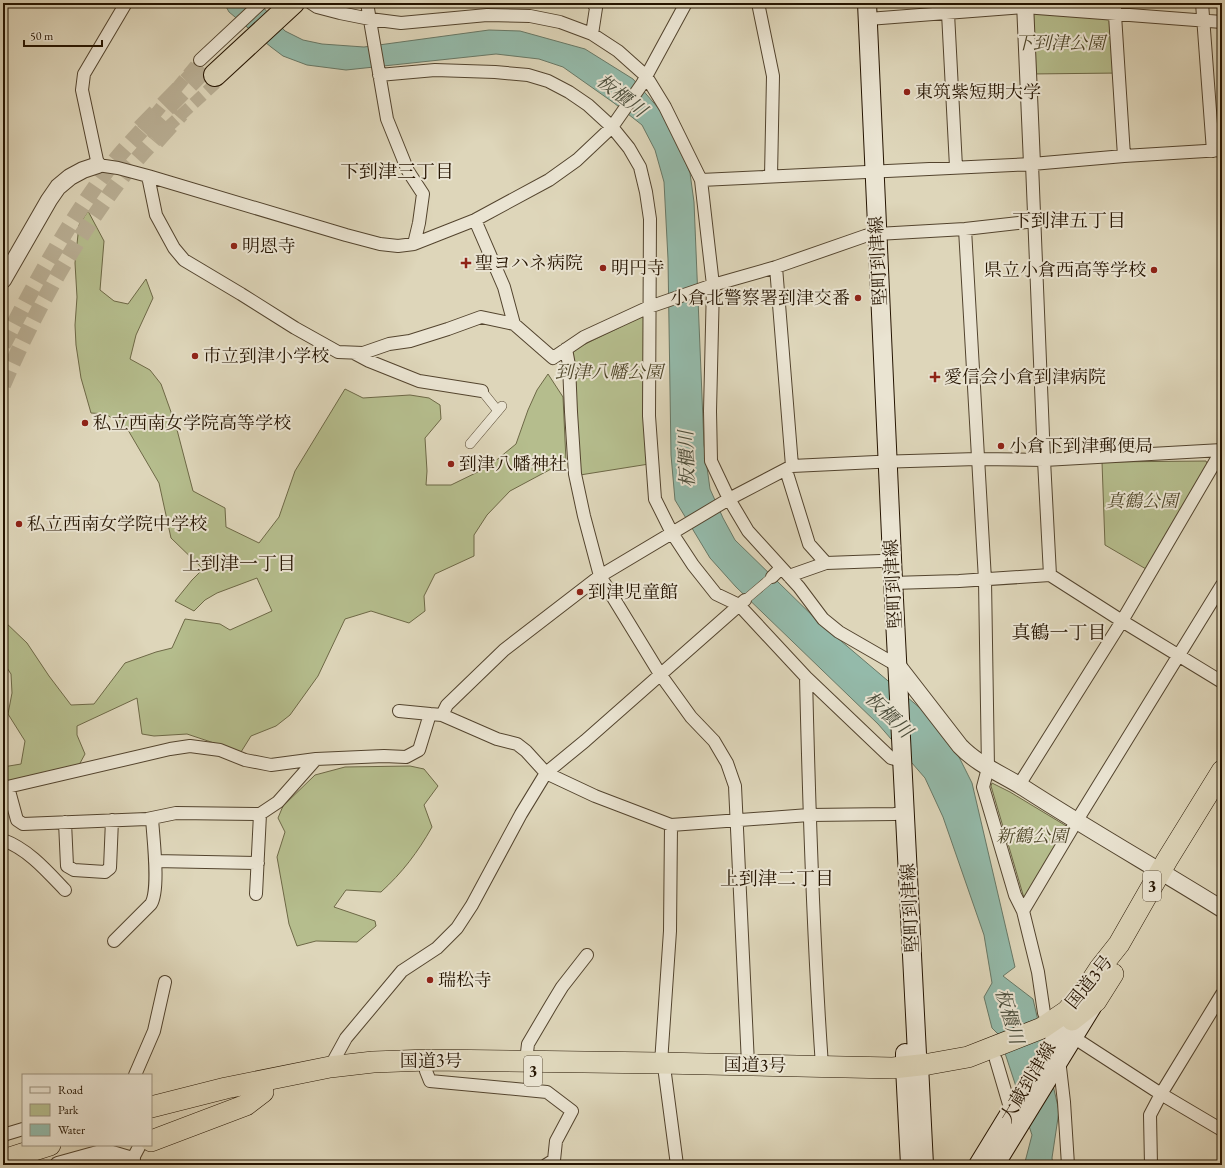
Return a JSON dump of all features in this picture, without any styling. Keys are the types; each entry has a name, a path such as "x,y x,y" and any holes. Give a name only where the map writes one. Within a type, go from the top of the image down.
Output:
{"highway":[{"path":"244,40 278,3"},
{"path":"210,70 244,40 293,3"},
{"name":"国道3号","path":"1166,875 1222,771"},
{"name":"国道3号","path":"152,1119 263,1092 328,1072 663,1068 913,1072 969,1069 1001,1053 1054,1031 1087,1000 1166,875 1222,798"},
{"name":"国道3号","path":"152,1107 226,1088 328,1072 374,1062 526,1061 663,1068 748,1064 893,1068 913,1072"},
{"path":"152,1145 246,1105 263,1092"},
{"path":"3,1148 22,1141"},
{"path":"3,1160 47,1146"},
{"path":"139,1150 149,1146"}],"main road":[{"name":"堅町到津線","path":"855,3 868,171 882,462 892,583 894,754 899,813 899,947 906,1055 913,1072 924,1165"},
{"name":"堅町到津線","path":"868,11 868,171"},
{"name":"堅町到津線","path":"882,462 882,561 892,669"},
{"name":"大蔵到津線","path":"978,1165 1051,1066 1054,1031"},
{"name":"堅町到津線","path":"910,1165 913,1072"},
{"name":"大蔵到津線","path":"995,1165 1015,1113"}],"street":[{"path":"98,165 82,90 84,74 126,3"},
{"path":"244,40 261,3"},
{"path":"244,40 306,3"},
{"path":"311,3 317,7 370,19 401,23 487,15 530,16 560,22 592,34 618,51 644,80 665,107 701,180 708,287 711,461 729,500 748,531 798,587 823,619 892,669 968,755 1019,785 1076,822 1222,909"},
{"path":"367,3 387,119 408,171 423,194 419,223 414,244"},
{"path":"592,34 596,8 593,3"},
{"path":"3,280 48,200 58,187 77,173 98,165 118,168 148,176 380,244 398,246 414,244 475,220 550,180 577,160 615,123 644,80 686,3"},
{"path":"758,3 773,76 771,176"},
{"path":"701,180 1032,164 1124,156 1217,151 1202,3"},
{"path":"868,11 948,13 1024,5 1115,9 1222,22"},
{"path":"1024,5 1050,575"},
{"path":"1115,9 1124,156"},
{"path":"948,13 956,167"},
{"path":"379,75 435,70 495,72 528,75 548,81 569,92 615,123 640,167 650,219 654,306 649,416 655,499 672,533 693,565 716,594 742,603 806,677 894,754"},
{"path":"148,176 156,215 174,248 184,260 295,328 338,352 353,353 363,353 389,344 410,341 448,329 481,316 514,324 553,358 584,337 654,306 708,287 776,267 871,235 965,229 1035,221"},
{"path":"475,220 504,287 514,324"},
{"path":"965,229 985,580 988,768 983,788 1014,894 1023,911 1038,972 1044,1013 1054,1031 1222,1130"},
{"path":"776,267 789,468 809,544 826,563"},
{"path":"566,349 569,365 575,474 584,516 600,576 660,674 691,717 714,741 727,763 735,786 738,820 748,1064"},
{"path":"353,353 369,361 419,380 482,391 500,408 470,444"},
{"path":"316,759 278,802 260,814 176,813 152,818 23,824 17,820 5,787 170,749 190,746 220,750 245,760 271,765 316,759 384,756 406,757 419,750 436,714 504,650 600,576 729,500 789,468 882,462 978,459 1044,460 1222,450"},
{"path":"1019,785 1122,621 1222,450"},
{"path":"328,1072 346,1038 402,972 437,948 457,928 472,905 521,814 546,773 585,741 772,577 785,572 826,563 882,561"},
{"path":"892,583 985,580 1050,575 1222,682"},
{"path":"1023,911 1222,585"},
{"path":"806,677 809,815 816,983 822,1066"},
{"path":"399,711 436,714 497,740 517,744 526,750 546,773 595,796 671,825 809,815 899,813"},
{"path":"256,894 260,814"},
{"path":"114,941 151,904 155,898 155,861 152,818"},
{"path":"65,822 67,866 74,870 106,872 110,868 112,820"},
{"path":"671,825 670,931 663,1068 677,1165"},
{"path":"3,840 10,843 41,864 64,890"},
{"path":"155,861 258,864"},
{"path":"526,1061 528,1044 550,1005 587,954"},
{"path":"135,1074 154,1031 165,982"},
{"path":"1151,1165 1150,1115 1222,994"},
{"path":"1001,1053 1015,1113"},
{"path":"1051,1066 1064,1102 1068,1165"},
{"path":"426,1070 430,1081 547,1092 572,1112 556,1141 554,1160 546,1165"},
{"path":"3,1135 22,1129"},
{"path":"58,1165 105,1152 139,1150"}],"green space":[{"name":"下到津公園","path":"1027,10 1118,18 1120,73 1030,74"},
{"path":"88,211 104,241 100,290 114,301 128,304 146,279 153,298 136,335 130,359 150,370 161,384 176,426 193,491 225,508 226,527 259,543 279,517 295,471 345,389 363,398 410,395 429,398 440,405 441,419 425,438 427,471 426,485 451,485 488,467 516,444 537,390 548,374 563,397 566,461 510,491 487,515 474,535 474,556 435,574 424,596 425,611 409,623 371,611 345,619 318,676 290,715 276,726 251,736 241,752 187,734 154,736 142,734 137,698 77,726 77,735 85,754 79,765 3,782 3,767 21,764 25,741 8,714 12,693 11,674 3,662 3,571 5,571 4,621 27,643 71,705 94,704 125,663 172,648 185,619 220,624 230,630 272,611 257,578 217,593 205,600 194,611 175,601 203,569 171,538 159,483 128,430 106,414 91,413 81,378 76,345 75,325 77,297 75,263 79,225"},
{"name":"到津八幡公園","path":"643,316 646,323 649,464 580,475 573,353 575,349"},
{"name":"真鶴公園","path":"1206,461 1209,467 1146,569 1105,545 1102,462"},
{"path":"410,766 424,769 438,786 424,805 432,827 409,862 381,892 346,890 334,907 375,921 376,926 357,942 316,941 297,946 289,924 277,857 285,832 278,818 283,806 315,775 345,767"},
{"name":"新鶴公園","path":"992,783 1010,792 1068,827 1024,898 991,786"}],"water":[{"name":"板櫃川","path":"224,3 259,3 285,31 303,40 322,44 364,47 489,30 520,31 585,49 633,79 660,110 673,132 690,173 694,202 704,445 710,489 735,540 821,624 927,714 959,757 972,783 1015,967 1003,976 1033,999 1059,1111 1052,1158 1053,1165 1025,1165 1032,1135 999,1035 992,1028 984,997 992,983 984,935 943,817 925,778 878,724 736,587 710,558 675,500 671,455 668,259 664,182 655,150 642,125 563,67 539,59 496,54 346,70 307,65 283,56 229,12"}],"tunnel":[{"path":"142,130 200,60"},
{"path":"142,130 206,65"},
{"path":"154,140 219,80"},
{"path":"154,140 179,112"},
{"path":"3,345 39,278 77,213 110,166 142,130"},
{"path":"3,385 41,305 71,253 103,203 133,164 154,140"}],"place":[{"name":"東筑紫短期大学","path":"907,92"},
{"name":"明恩寺","path":"234,246"},
{"name":"聖ヨハネ病院","path":"466,263"},
{"name":"明円寺","path":"603,268"},
{"name":"県立小倉西高等学校","path":"1154,270"},
{"name":"小倉北警察署到津交番","path":"858,298"},
{"name":"市立到津小学校","path":"195,356"},
{"name":"愛信会小倉到津病院","path":"935,377"},
{"name":"私立西南女学院高等学校","path":"85,423"},
{"name":"小倉下到津郵便局","path":"1001,446"},
{"name":"到津八幡神社","path":"451,464"},
{"name":"私立西南女学院中学校","path":"19,524"},
{"name":"到津児童館","path":"580,592"},
{"name":"瑞松寺","path":"430,980"}],"district":[{"name":"下到津三丁目","path":"397,171"},
{"name":"下到津五丁目","path":"1069,220"},
{"name":"上到津一丁目","path":"239,563"},
{"name":"真鶴一丁目","path":"1059,632"},
{"name":"上到津二丁目","path":"777,878"}]}
